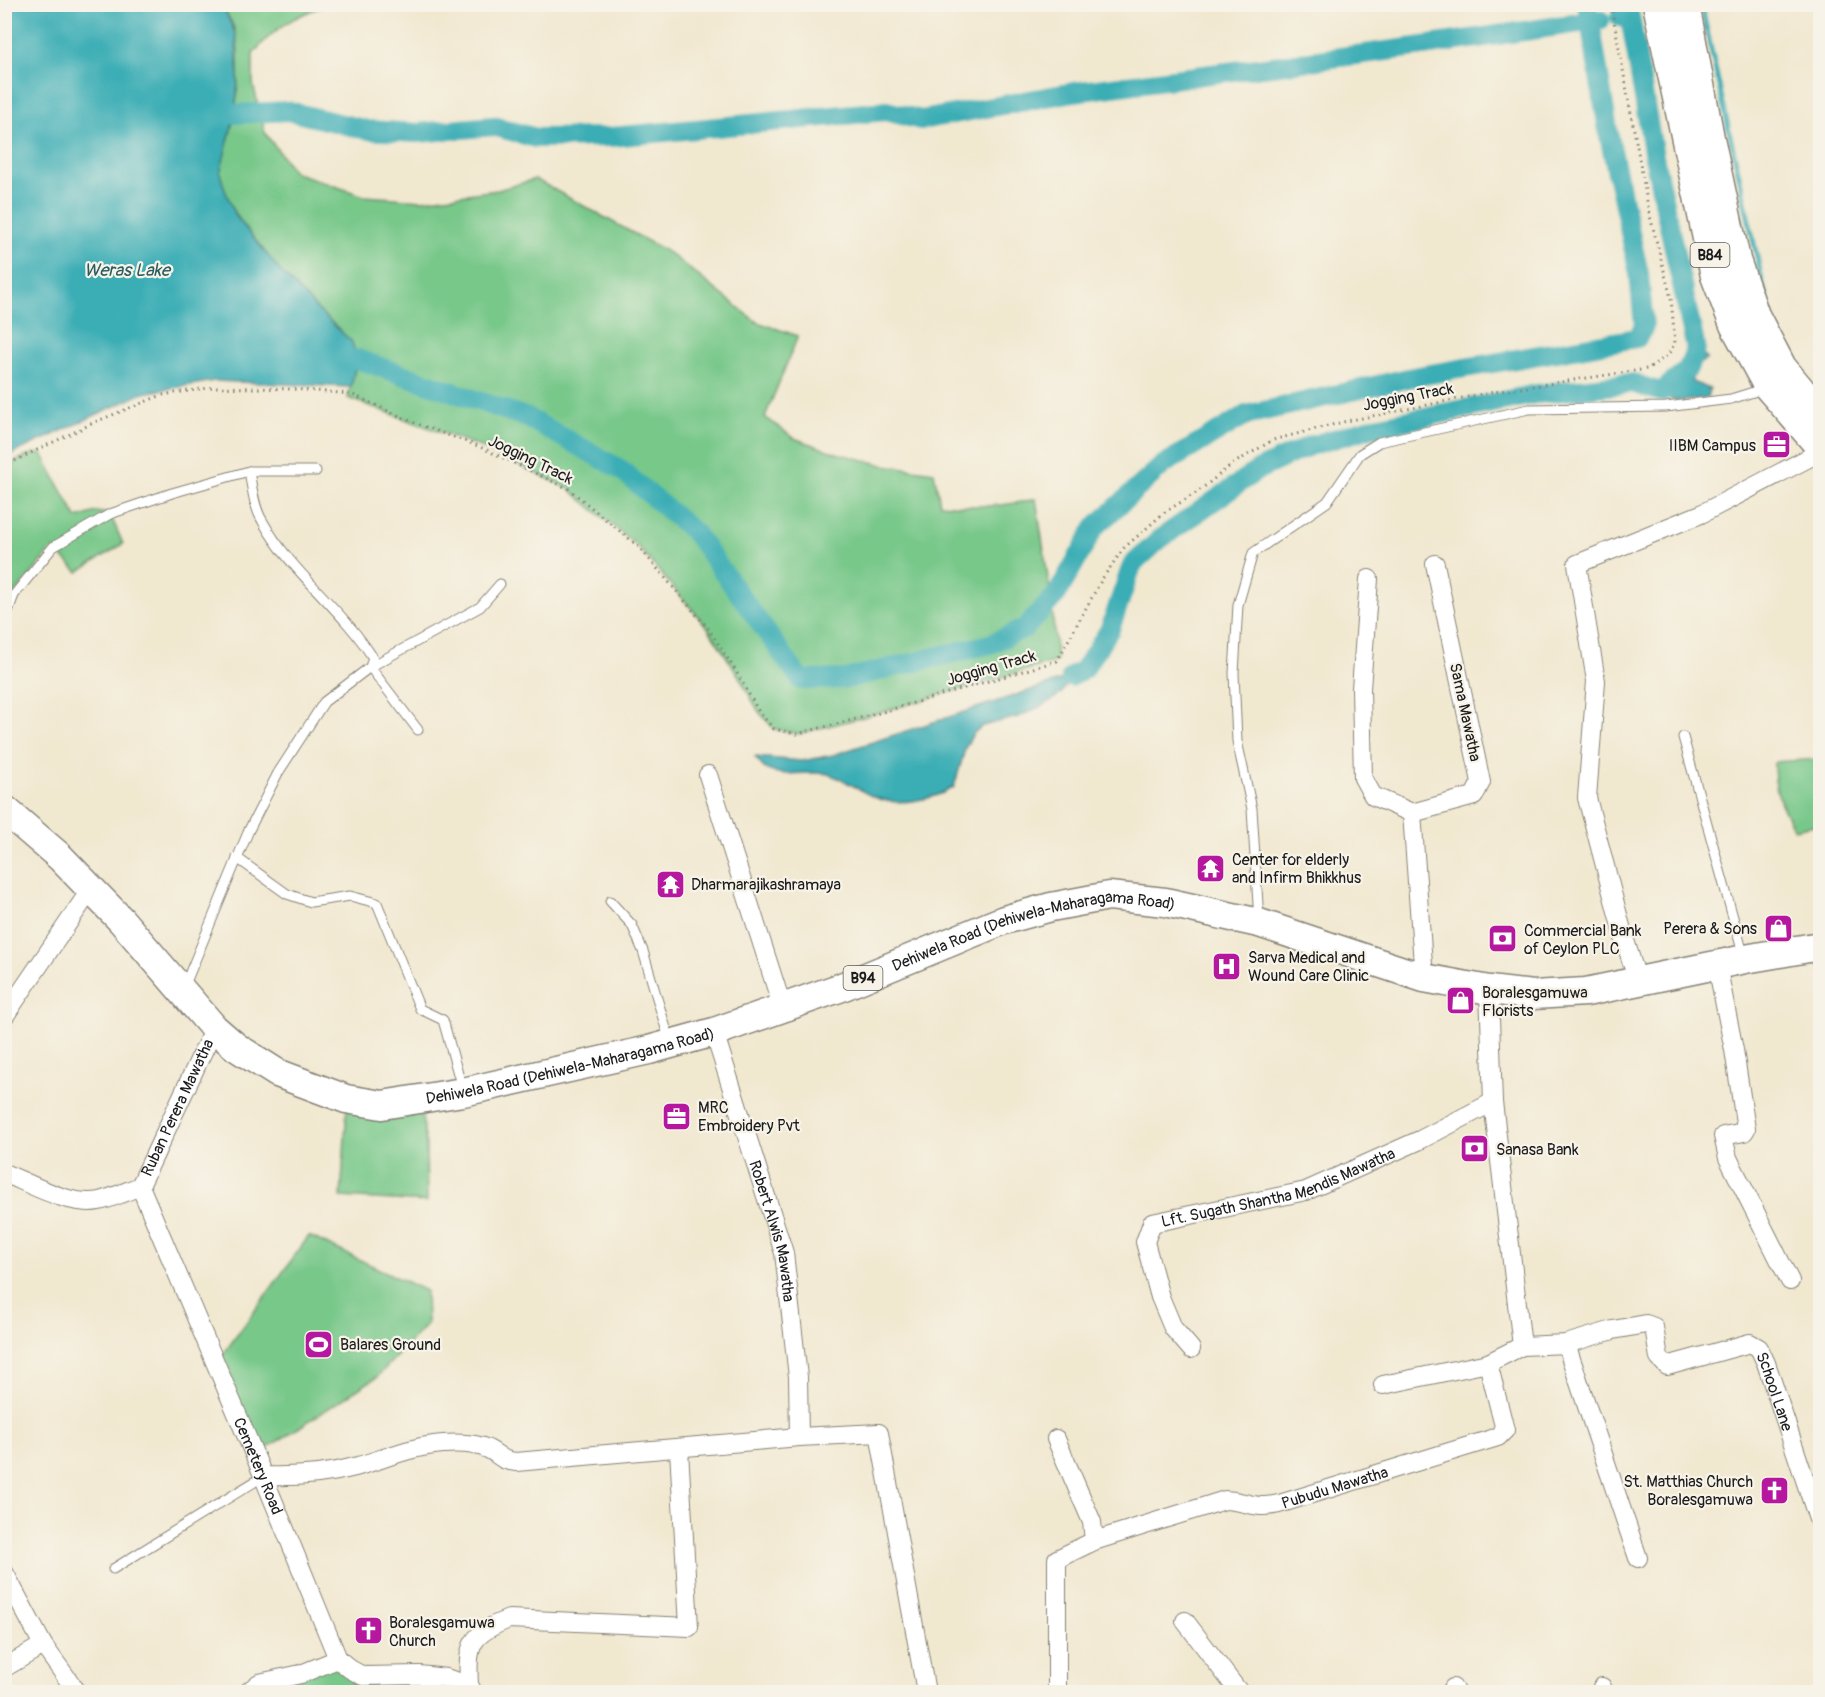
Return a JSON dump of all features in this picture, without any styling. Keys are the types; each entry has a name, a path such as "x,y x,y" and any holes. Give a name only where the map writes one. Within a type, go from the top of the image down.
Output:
{"main road":[{"name":"B84","path":"1657,4 1715,276 1734,325 1768,387 1821,447"},
{"name":"B84","path":"1685,4 1736,260 1755,315 1782,367 1821,413"},
{"name":"Dehiwela Road (Dehiwela-Maharagama Road)","path":"4,809 60,857 121,920 214,1028 261,1064 277,1073 346,1099 382,1105 463,1092 714,1032 783,1009 1004,920 1079,900 1109,896 1165,902 1259,923 1424,978 1489,990 1533,995 1586,992 1821,946"}],"street":[{"path":"1638,982 1587,798 1596,681 1577,564 1701,514 1821,452"},
{"name":"Sama Mawatha","path":"1412,813 1474,796 1481,782 1435,564"},
{"path":"1369,579 1361,689 1363,778 1373,796 1412,813 1424,978"},
{"path":"708,775 783,1009"},
{"path":"4,1017 91,889"},
{"path":"1731,962 1734,1050 1746,1129 1744,1132 1724,1136 1728,1158 1790,1281"},
{"path":"1489,990 1493,1102 1522,1346"},
{"name":"Ruban Perera Mawatha","path":"4,1173 84,1203 100,1201 140,1186 214,1028"},
{"name":"Robert Alwis Mawatha","path":"714,1032 784,1253 798,1377 799,1437"},
{"name":"Lft. Sugath Shantha Mendis Mawatha","path":"1191,1349 1173,1328 1160,1297 1145,1242 1152,1223 1306,1191 1420,1140 1493,1102"},
{"name":"Cemetery Road","path":"140,1186 264,1476 338,1659"},
{"name":"School Lane","path":"1383,1385 1488,1363 1522,1346 1566,1344 1613,1330 1646,1324 1654,1327 1659,1358 1667,1366 1749,1343 1759,1348 1821,1524"},
{"path":"1566,1344 1638,1558"},
{"name":"Pubudu Mawatha","path":"1094,1541 1225,1500 1240,1501 1252,1506 1266,1507 1279,1504 1498,1437 1506,1430 1488,1363"},
{"path":"264,1476 314,1475 353,1468 416,1448 442,1444 469,1444 489,1449 503,1460 516,1462 799,1437 879,1433 926,1692"},
{"path":"1056,1439 1092,1522 1094,1541 1057,1559 1057,1692"},
{"path":"471,1689 468,1663 473,1640 490,1626 509,1619 689,1627 679,1449"},
{"path":"4,1572 44,1645 77,1692"},
{"path":"1185,1621 1239,1692"},
{"path":"4,1668 44,1645"},
{"path":"248,1692 260,1683 301,1674 338,1659 350,1670 363,1676 446,1678 471,1689"}],"lane":[{"path":"1259,923 1252,809 1237,741 1234,673 1238,605 1253,553 1327,502 1360,454 1379,442 1529,409 1666,407 1731,399 1768,387"},
{"path":"249,471 261,519 292,565 363,642 373,658 370,667"},
{"path":"4,622 14,595 53,547 110,514 249,471 316,471"},
{"path":"182,992 237,858 278,772 324,702 370,667 480,607 500,584"},
{"path":"370,667 418,729"},
{"path":"1683,737 1731,962"},
{"path":"237,858 287,894 311,902 350,896 377,903 420,1009 443,1020 463,1092"},
{"path":"610,902 632,925 670,1044"},
{"path":"113,1569 264,1476"}],"path":[{"name":"Jogging Track","path":"4,466 95,422 162,395 215,387 292,389 351,394 415,423 478,446 568,489 638,546 708,628 759,712 774,729 798,734 1057,661 1102,579 1124,548 1165,512 1199,490 1231,465 1273,440 1347,421 1488,393 1647,369 1668,355 1675,344 1671,297 1649,212 1611,4"}],"green space":[{"path":"217,5 328,5 286,23 269,36 253,54 253,84 265,133 294,172 364,196 422,200 498,190 535,179 669,253 757,322 798,336 765,417 794,438 833,452 883,465 934,472 940,504 988,506 1036,499 1051,598 1057,661 798,734 774,729 759,712 708,628 638,547 569,489 478,446 348,398 357,359 346,339 261,249 234,210 225,191 220,169 235,109 238,52 233,26"},
{"path":"34,453 42,454 77,518 96,512 110,514 123,544 78,572 53,548 14,595 5,587 4,466"},
{"path":"1820,759 1820,824 1794,829 1779,797 1774,762"},
{"path":"347,1107 421,1108 426,1145 427,1202 341,1197"},
{"name":"Balares Ground","path":"309,1236 426,1291 427,1324 377,1377 255,1456 216,1364"},
{"path":"338,1659 350,1669 419,1675 473,1692 248,1692"}],"water":[{"name":"Weras Lake","path":"217,4 225,11 236,35 238,80 235,114 220,173 225,190 236,216 282,273 352,342 357,359 351,387 214,381 143,393 5,457 5,5"},
{"path":"1696,349 1707,359 1692,368 1692,382 1710,389 1708,397 1683,401 1671,399 1661,392"},
{"path":"1071,677 1061,694 1046,704 1018,717 982,726 973,734 966,746 954,787 926,799 904,802 883,800 828,774 786,774 770,771 764,768 755,757 802,761 833,755"}],"waterway":[{"path":"357,359 528,418 620,469 695,533 801,680 845,679 990,644 1025,628 1057,594 1095,527 1163,465 1246,415 1413,377 1637,338 1644,327 1639,274 1609,136 1587,4"},
{"path":"1701,4 1768,307"},
{"path":"1071,677 1084,669 1110,629 1132,565 1160,539 1258,470 1309,446 1371,428 1537,394 1632,383 1661,392 1687,370 1696,349 1654,157 1630,16 1620,17"},
{"path":"235,114 288,111 367,130 418,133 493,126 536,138 611,137 886,111 921,120 1074,92 1409,48 1600,20"}],"place":[{"name":"IIBM Campus","path":"1777,445"},
{"name":"Center for elderly and Infirm Bhikkhus","path":"1211,868"},
{"name":"Dharmarajikashramaya","path":"670,884"},
{"name":"Perera & Sons","path":"1778,928"},
{"name":"Commercial Bank of Ceylon PLC","path":"1503,939"},
{"name":"Sarva Medical and Wound Care Clinic","path":"1227,966"},
{"name":"Boralesgamuwa Florists","path":"1461,1001"},
{"name":"MRC Embroidery Pvt","path":"677,1116"},
{"name":"Sanasa Bank","path":"1475,1149"},
{"name":"Balares Ground","path":"319,1344"},
{"name":"St. Matthias Church Boralesgamuwa","path":"1774,1490"},
{"name":"Boralesgamuwa Church","path":"368,1631"}]}
